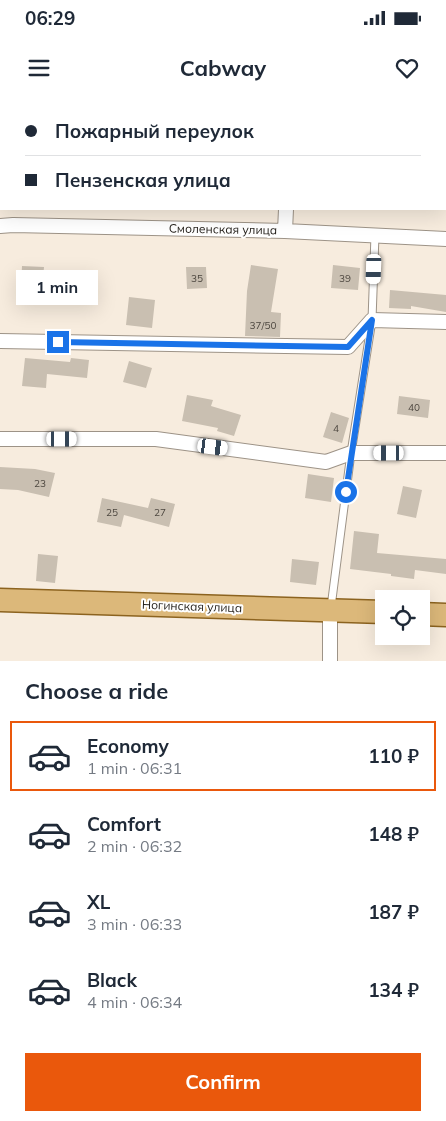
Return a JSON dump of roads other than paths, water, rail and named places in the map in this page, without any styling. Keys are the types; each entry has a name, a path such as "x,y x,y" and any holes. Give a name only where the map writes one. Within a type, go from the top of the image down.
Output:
{"main road":[{"name":"Ногинская улица","path":"0,600 375,612"},
{"path":"430,614 446,615"}],"street":[{"path":"285,231 286,210"},
{"name":"Смоленская улица","path":"0,226 13,224 285,231 446,239"},
{"path":"0,341 348,347 372,320 446,322"},
{"path":"0,439 156,439 326,462 351,453 446,454"},
{"path":"330,610 330,661"}],"lane":[{"path":"330,610 351,453 372,320 375,235"}]}
